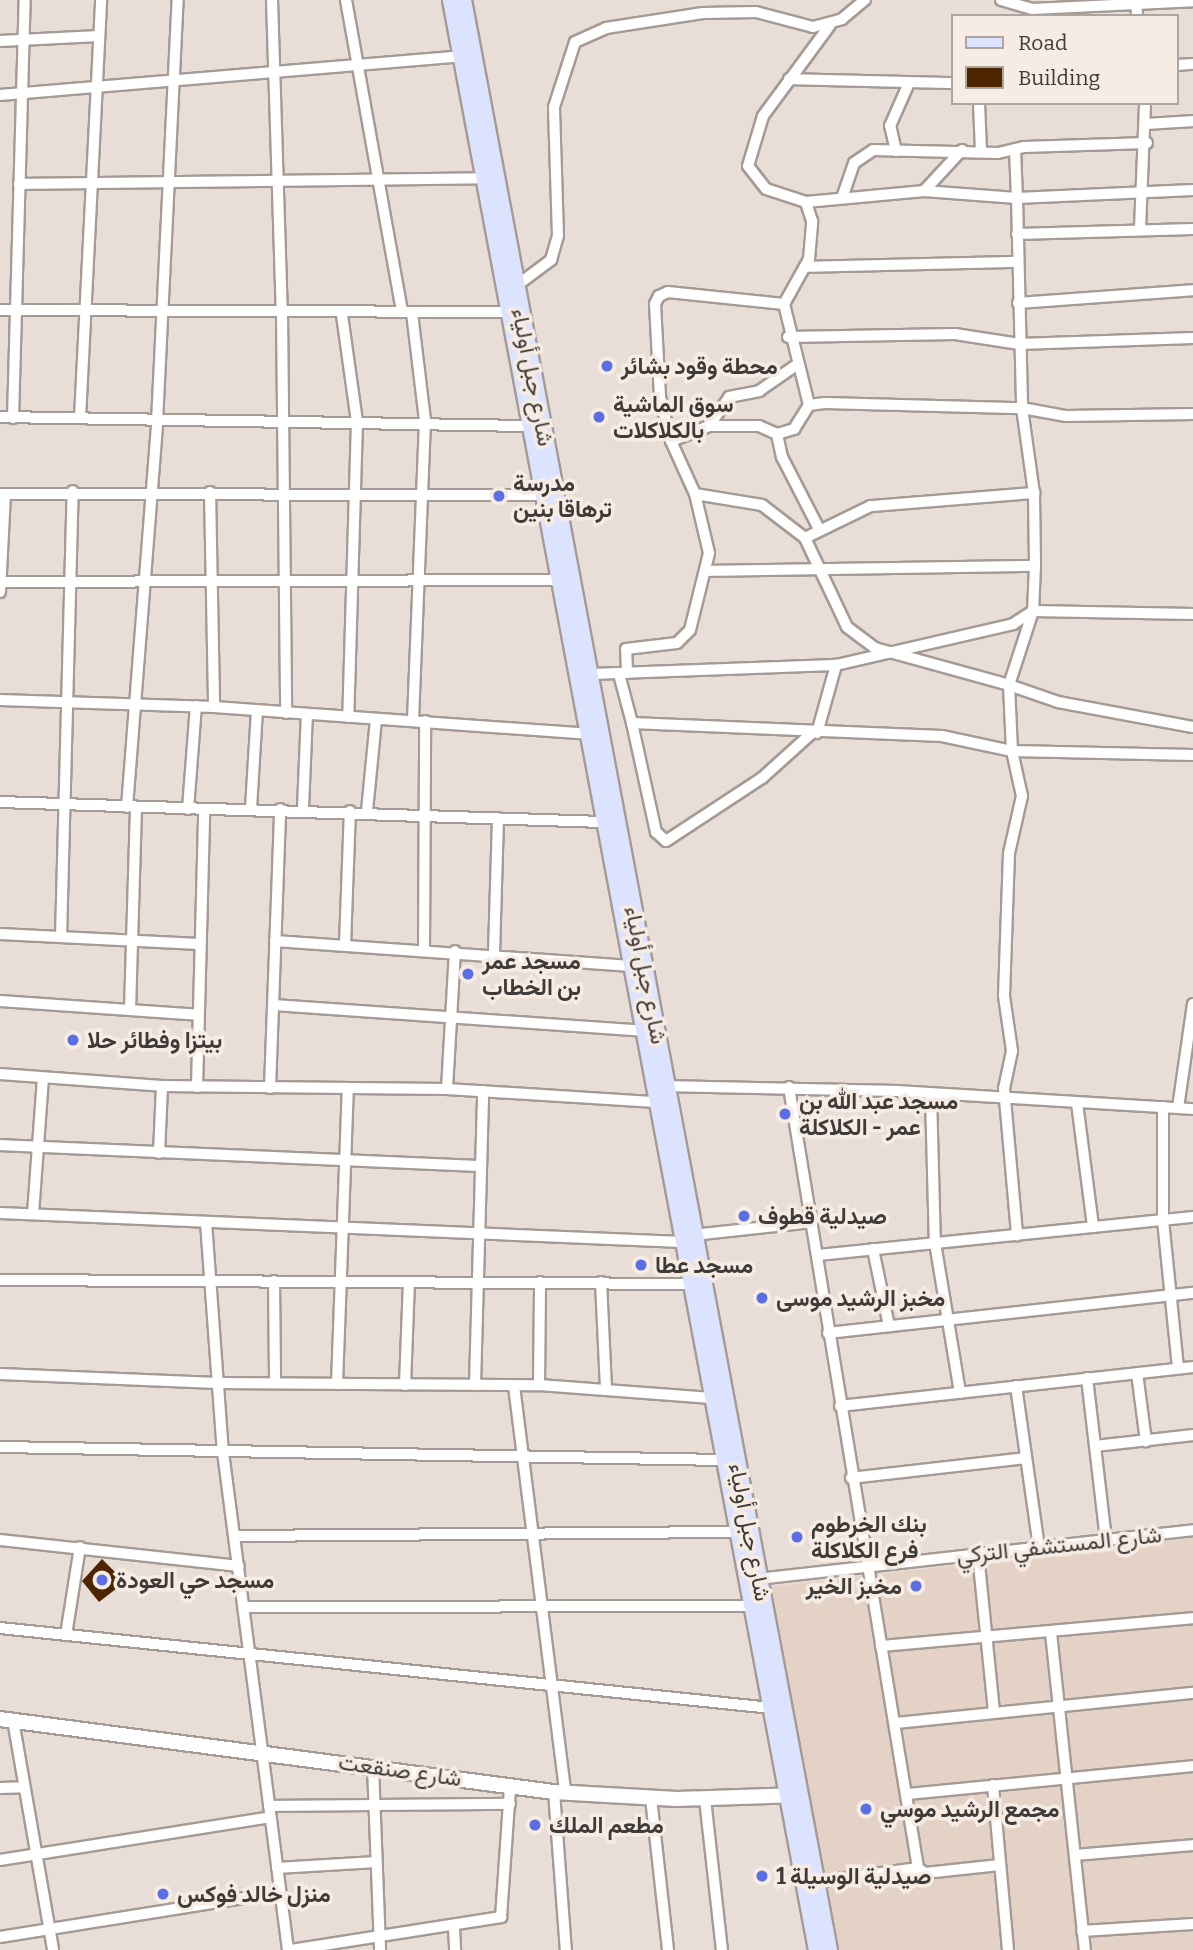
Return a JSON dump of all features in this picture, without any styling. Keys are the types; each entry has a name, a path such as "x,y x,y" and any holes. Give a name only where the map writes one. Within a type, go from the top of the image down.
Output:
{"main road":[{"name":"شارع جبل أولياء","path":"451,0 541,495 643,1031 658,1092"},
{"name":"شارع جبل أولياء","path":"463,0 590,674 658,1092 758,1579 817,1950"},
{"name":"شارع جبل أولياء","path":"687,1238 690,1284 771,1708 816,1882 829,1950"}],"street":[{"path":"13,418 25,0"},
{"path":"80,418 101,0"},
{"path":"130,1010 131,705 145,581 157,422 178,0"},
{"path":"272,0 275,179 282,313 286,713"},
{"path":"346,0 407,312 425,421 422,578 413,721"},
{"path":"865,0 830,24 763,116 748,166 766,190 806,202 924,191 1017,198 1193,190"},
{"path":"1001,0 1032,9 1193,1"},
{"path":"516,286 551,260 558,236 554,107 575,42 606,28 703,13 756,12 797,25 830,24"},
{"path":"0,41 99,36"},
{"path":"0,95 97,90 359,63 461,56"},
{"path":"789,79 951,83"},
{"path":"896,151 890,126 909,83"},
{"path":"979,105 981,150"},
{"path":"1140,229 1147,143 1144,105"},
{"path":"1147,124 1193,121"},
{"path":"842,198 862,154 1147,143"},
{"path":"1015,149 1021,408 1034,493 1035,566 1033,611 1009,685 1012,751 1022,796 1007,876 1010,934 1004,996 1012,1051 1004,1098 1017,1235"},
{"path":"924,191 961,150"},
{"path":"19,184 484,178"},
{"path":"806,202 812,222 805,267 784,304 795,366 809,405"},
{"path":"1017,234 1193,229"},
{"path":"805,267 1016,262"},
{"path":"1018,303 1193,290"},
{"path":"784,304 668,292 659,296 655,303 660,397 671,441 695,494 707,541 706,571 685,640 626,649 623,673 656,832 666,841 761,778 815,732 836,665"},
{"path":"0,310 87,309 342,315 509,312"},
{"path":"342,315 357,422 357,492 348,718"},
{"path":"788,337 955,334 1019,344 1193,338"},
{"path":"709,426 729,397 759,391 795,366"},
{"path":"671,441 709,426 759,426 777,434 794,429 809,405"},
{"path":"809,405 1021,408 1066,416 1193,414"},
{"path":"0,417 157,422 425,421 528,426"},
{"path":"777,434 782,457 818,527"},
{"path":"0,592 3,494 73,491 424,491 541,495"},
{"path":"61,937 73,491"},
{"path":"210,492 209,579 214,707"},
{"path":"805,538 818,527 871,506 1034,493"},
{"path":"695,494 762,505 805,538 848,627 875,648 904,653 1058,702 1193,727"},
{"path":"706,571 1035,566"},
{"path":"0,582 422,578 558,580"},
{"path":"590,674 836,665 904,653 1013,624 1033,611 1193,614"},
{"path":"0,700 214,707 588,734"},
{"path":"188,809 196,706"},
{"path":"251,808 257,711"},
{"path":"303,808 307,714"},
{"path":"367,811 376,719"},
{"path":"424,947 425,721"},
{"path":"632,723 942,736 1012,751 1193,755"},
{"path":"0,802 204,811 303,808 604,822"},
{"path":"270,1088 280,809"},
{"path":"197,1087 204,811"},
{"path":"345,944 349,811"},
{"path":"494,953 498,818"},
{"path":"0,934 199,944"},
{"path":"275,940 424,947 631,965"},
{"path":"447,1089 454,951"},
{"path":"0,1000 198,1015"},
{"path":"1178,1108 1193,1003"},
{"path":"274,1005 451,1015 643,1031"},
{"path":"0,1074 197,1087 658,1092 789,1087 1193,1109"},
{"path":"33,1214 43,1078"},
{"path":"159,1153 162,1086"},
{"path":"789,1087 818,1255 851,1478 896,1723 918,1868"},
{"path":"337,1384 343,1281 348,1089"},
{"path":"475,1385 482,1091"},
{"path":"931,1095 935,1243 960,1393"},
{"path":"1077,1102 1093,1227"},
{"path":"1163,1107 1163,1220 1178,1368"},
{"path":"0,1145 480,1166"},
{"path":"0,1213 344,1229 687,1238 812,1222"},
{"path":"818,1255 1193,1217"},
{"path":"206,1222 222,1452 290,1950 496,1920 504,1912 510,1787"},
{"path":"873,1250 889,1326"},
{"path":"0,1280 690,1284"},
{"path":"274,1281 275,1383"},
{"path":"405,1385 409,1282"},
{"path":"539,1385 540,1282"},
{"path":"601,1282 606,1388"},
{"path":"828,1333 1193,1293"},
{"path":"840,1406 1193,1367"},
{"path":"1137,1373 1146,1441"},
{"path":"0,1374 217,1383 539,1385 712,1398"},
{"path":"1087,1378 1105,1539"},
{"path":"514,1386 551,1687 560,1792 566,1950"},
{"path":"1016,1387 1039,1547"},
{"path":"1096,1447 1193,1436"},
{"path":"0,1447 222,1452 523,1452 723,1460"},
{"path":"851,1478 1026,1458"},
{"name":"شارع المستشفي التركي","path":"758,1579 1193,1530"},
{"path":"234,1536 737,1532"},
{"path":"0,1540 239,1566"},
{"path":"66,1635 80,1547"},
{"path":"978,1554 994,1711"},
{"path":"245,1607 752,1606"},
{"path":"881,1646 1051,1633 1193,1618"},
{"path":"0,1628 251,1657 771,1708"},
{"path":"1051,1633 1085,1950"},
{"path":"896,1723 1193,1693"},
{"path":"7,1720 24,1787 53,1950"},
{"name":"شارع صنقعت","path":"7,1720 262,1751 560,1792 705,1799 794,1796"},
{"path":"373,1766 380,1950"},
{"path":"908,1794 1193,1766"},
{"path":"993,1785 1008,1950"},
{"path":"0,1788 24,1787"},
{"path":"650,1798 668,1950"},
{"path":"705,1799 722,1950"},
{"path":"0,1860 270,1812 374,1804 510,1804"},
{"path":"1075,1855 1193,1844"},
{"path":"277,1868 376,1861"},
{"path":"816,1882 918,1868 925,1873 1000,1865"},
{"path":"0,1937 280,1892"},
{"path":"1082,1931 1193,1924"},
{"path":"454,1928 455,1950"}],"shaded area":[{"path":"1193,1538 1193,1950 840,1950 768,1587"}],"building":[{"name":"مسجد حي العودة","path":"102,1559 125,1582 99,1602 82,1581"}],"place":[{"name":"محطة وقود بشائر","path":"607,366"},
{"name":"سوق الماشية بالكلاكلات","path":"599,417"},
{"name":"مدرسة ترهاقا بنين","path":"499,496"},
{"name":"مسجد عمر بن الخطاب","path":"468,974"},
{"name":"بيتزا وفطائر حلا","path":"73,1040"},
{"name":"مسجد عبد الله بن عمر - الكلاكلة","path":"785,1114"},
{"name":"صيدلية قطوف","path":"744,1216"},
{"name":"مسجد عطا","path":"641,1265"},
{"name":"مخبز الرشيد موسى","path":"762,1298"},
{"name":"بنك الخرطوم فرع الكلاكلة","path":"797,1537"},
{"name":"مسجد حي العودة","path":"102,1580"},
{"name":"مخبز الخير","path":"916,1586"},
{"name":"مجمع الرشيد موسي","path":"866,1809"},
{"name":"مطعم الملك","path":"535,1825"},
{"name":"صيدلية الوسيلة 1","path":"762,1876"},
{"name":"منزل خالد فوكس","path":"163,1894"}]}
